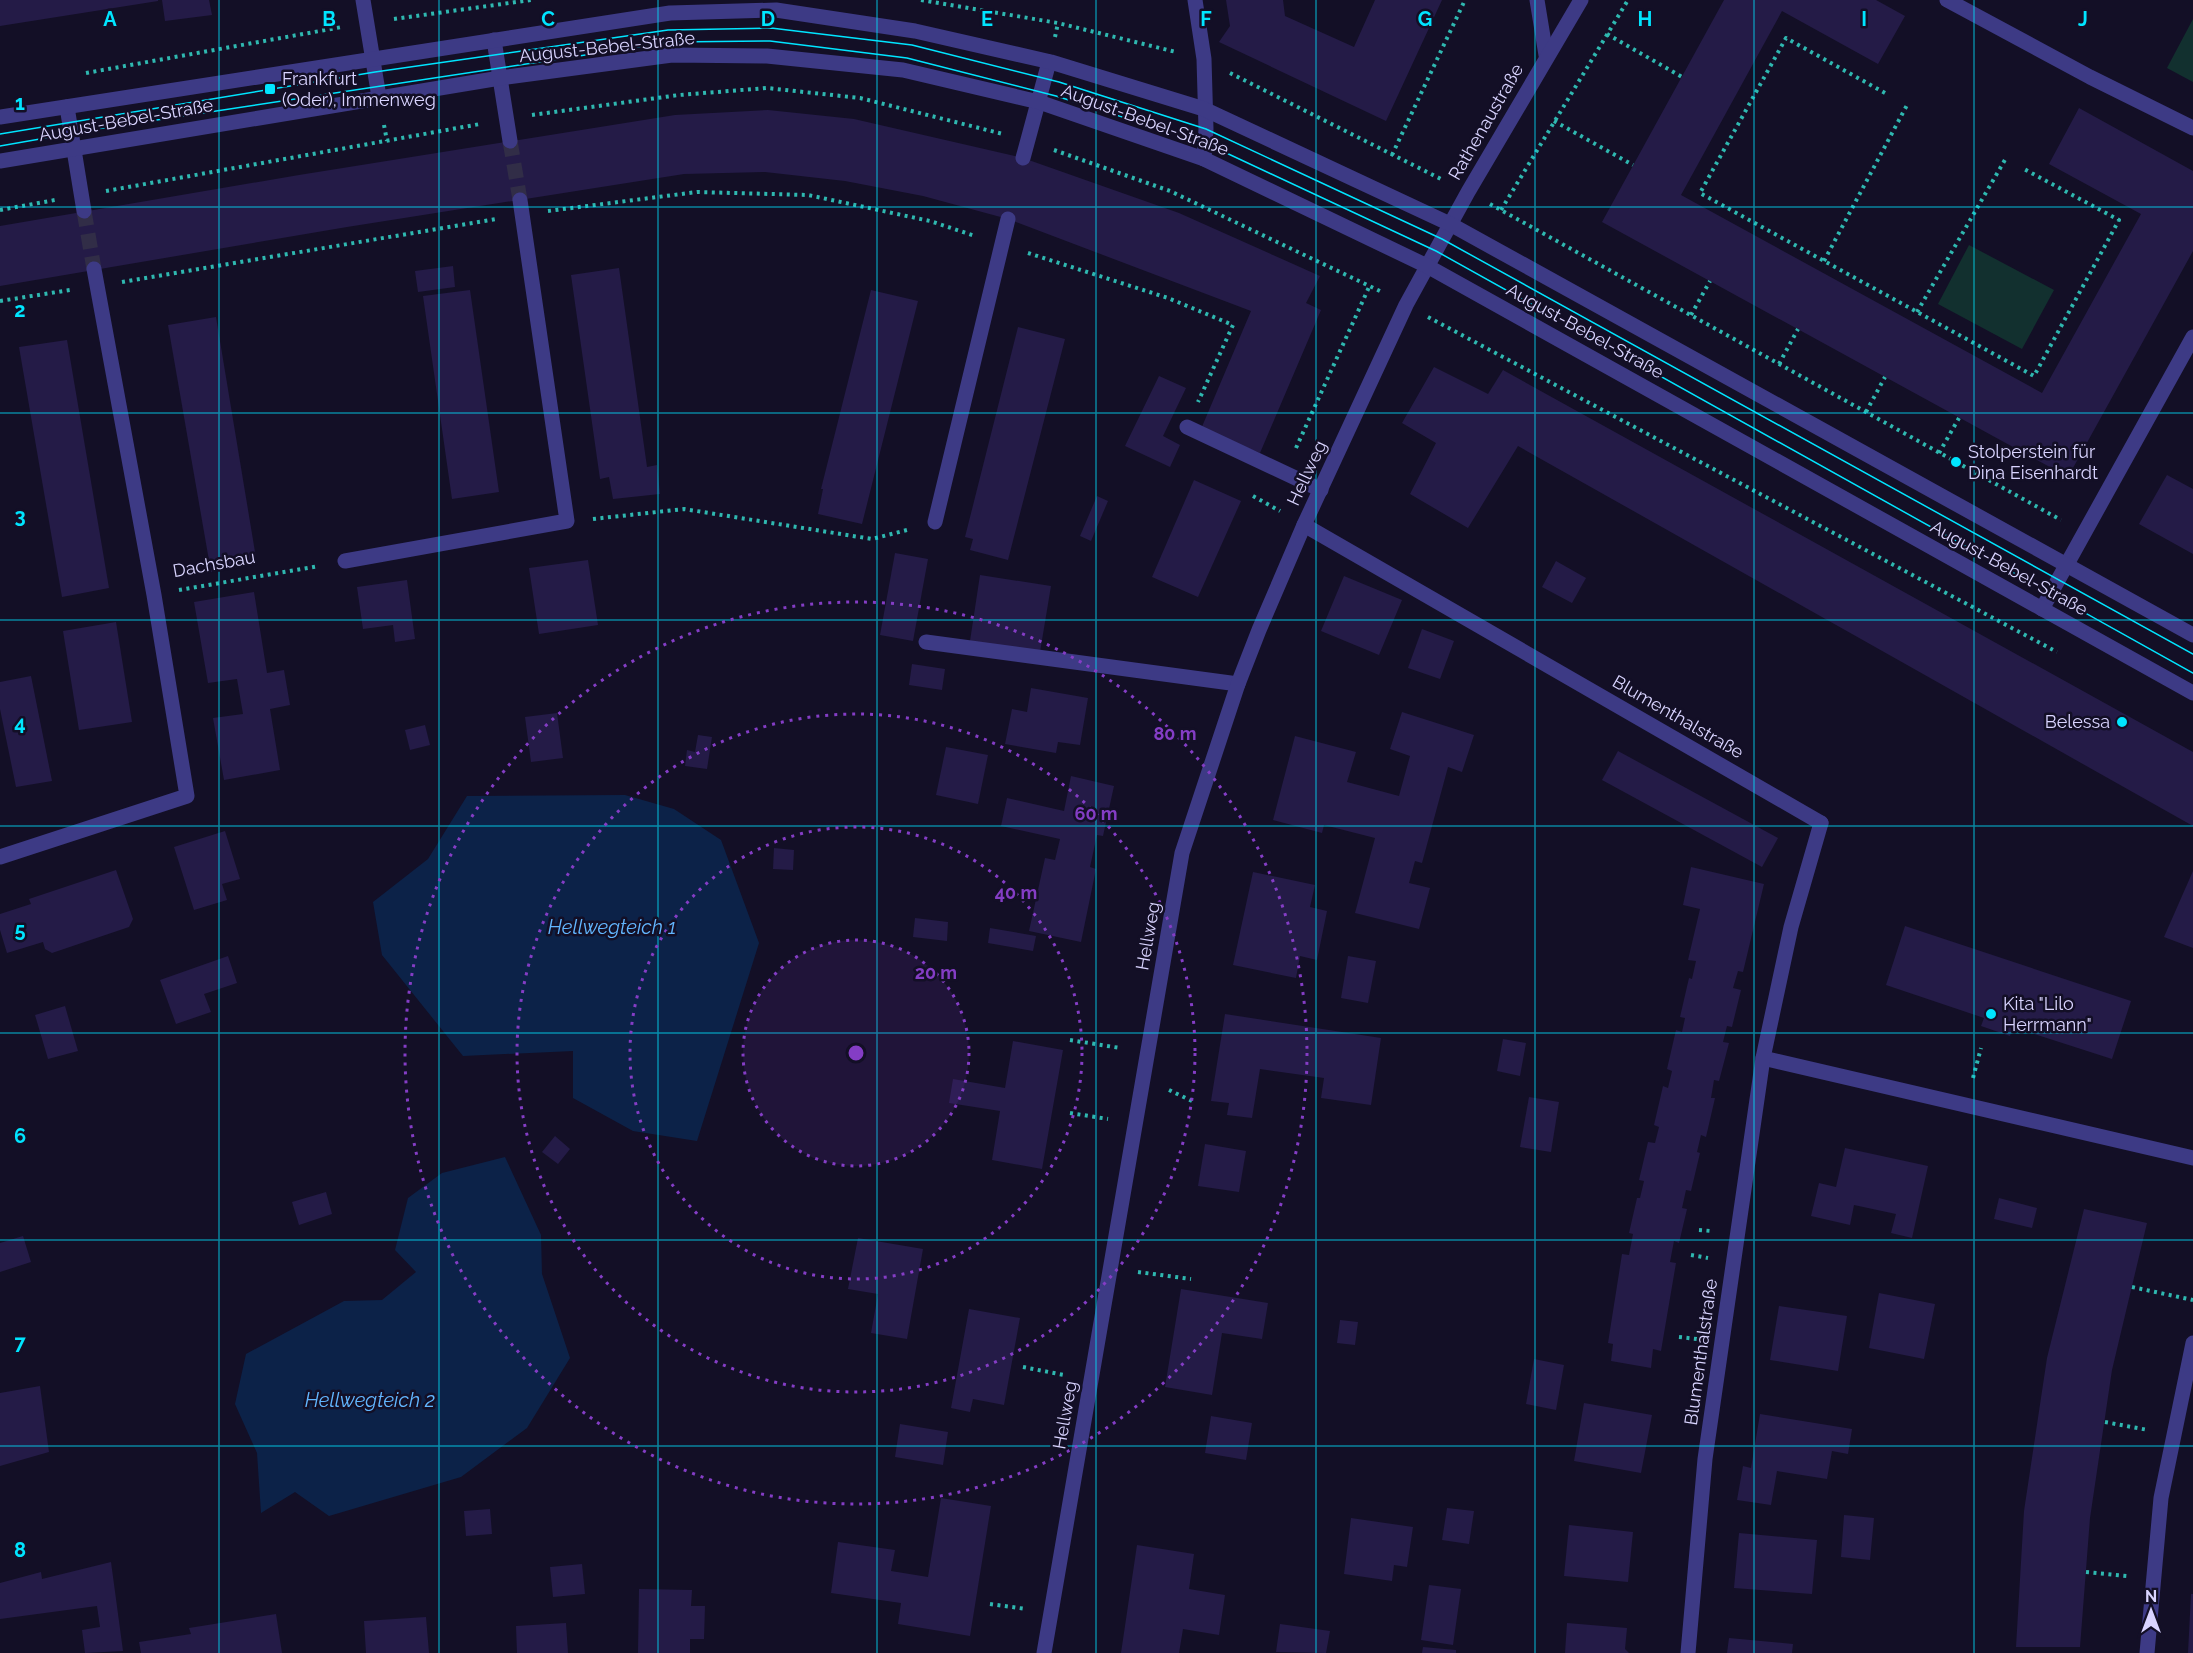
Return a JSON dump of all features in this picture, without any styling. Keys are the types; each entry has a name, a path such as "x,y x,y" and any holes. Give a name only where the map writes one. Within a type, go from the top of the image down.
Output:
{"street":[{"path":"363,0 379,98"},
{"path":"1195,0 1204,59 1204,159"},
{"path":"1537,0 1546,55"},
{"name":"Rathenaustraße","path":"1427,266 1546,55 1581,0"},
{"path":"1947,0 2090,77 2193,128"},
{"name":"August-Bebel-Straße","path":"0,117 670,13 776,9 915,31 1049,62 1204,109 1450,224 2193,635"},
{"path":"494,40 510,141"},
{"name":"August-Bebel-Straße","path":"0,161 500,78 672,55 767,56 903,70 1039,102 1204,159 1427,266 2193,693"},
{"path":"1023,158 1049,62"},
{"path":"67,107 84,211"},
{"path":"345,561 567,521 521,207"},
{"path":"935,522 1008,219"},
{"name":"Hellweg","path":"1044,1653 1182,854 1238,684 1304,525 1406,305 1427,266"},
{"path":"94,269 154,595"},
{"path":"2042,609 2193,337"},
{"path":"1187,427 1321,490"},
{"name":"Blumenthalstraße","path":"1304,525 1821,823 1791,927 1763,1058 1705,1459 1688,1653"},
{"name":"Dachsbau","path":"0,857 187,796 154,595"},
{"path":"926,642 1238,684"},
{"path":"1763,1058 2193,1158"},
{"path":"2146,1653 2160,1498 2193,1343"}],"path":[{"path":"76,75 367,22 531,0"},
{"path":"921,0 1058,23 1204,59 1468,192 2085,532"},
{"path":"1392,154 1465,0"},
{"path":"1501,210 1628,0"},
{"path":"1607,34 1682,77"},
{"path":"1885,93 1786,38 1700,194 2034,376 2119,220 2024,169"},
{"path":"0,210 507,119 679,95 767,88 860,98 1029,141 1170,191 1370,285 2067,657"},
{"path":"1824,261 1907,105"},
{"path":"1554,121 1633,165"},
{"path":"1917,312 2006,158"},
{"path":"0,301 97,286 521,207 697,192 808,195 930,221 1168,298 1233,325 1187,427"},
{"path":"1691,315 1710,281"},
{"path":"1284,473 1370,285"},
{"path":"1779,364 1798,329"},
{"path":"1866,412 1885,377"},
{"path":"1939,453 1959,418"},
{"path":"567,521 684,509 872,539 935,522"},
{"name":"Dachsbau","path":"154,595 345,561"},
{"path":"1070,1040 1148,1052"},
{"path":"1070,1113 1136,1123"},
{"path":"1110,1268 1191,1279"},
{"path":"2132,1287 2193,1300"},
{"path":"1023,1367 1091,1380"},
{"path":"2105,1422 2174,1434"},
{"path":"2086,1572 2153,1578"},
{"path":"990,1604 1051,1612"}],"green space":[{"path":"2193,19 2193,82 2167,68"},
{"path":"1969,245 2054,290 2022,349 1938,304"}],"water":[{"name":"Hellwegteich 1","path":"625,795 674,809 721,840 759,943 697,1141 633,1131 573,1098 573,1051 463,1056 382,955 373,902 428,859 467,796"},
{"name":"Hellwegteich 2","path":"505,1157 541,1235 542,1274 570,1358 527,1428 461,1477 329,1516 295,1492 261,1513 257,1453 235,1404 246,1354 344,1301 382,1300 416,1272 395,1250 408,1198 442,1173"}],"building":[{"path":"0,0 158,0 158,1 0,26"},
{"path":"162,0 209,0 212,15 165,21"},
{"path":"1226,0 1283,0 1285,16 1354,47 1375,0 1442,0 1386,121 1219,42 1230,26"},
{"path":"1724,0 1876,0 1905,16 1878,64 1782,11 1681,195 2042,393 2141,214 2049,164 2079,108 2193,171 2193,251 2068,477 1602,222"},
{"path":"768,110 854,119 1023,158 1179,213 1320,276 1306,303 1321,310 1260,453 1201,429 1251,311 1008,219 923,196 845,181 765,172 684,174 347,227 0,286 0,226 299,175 675,115"},
{"path":"453,266 455,287 418,292 415,271"},
{"path":"619,268 647,467 657,465 660,494 613,499 609,477 600,479 571,275"},
{"path":"470,290 499,492 452,499 423,296"},
{"path":"871,290 918,301 862,524 818,514 823,489 821,489"},
{"path":"216,317 257,564 211,572 168,325"},
{"path":"1018,327 1065,339 1008,560 970,550 973,539 965,537"},
{"path":"67,340 109,588 62,597 19,347"},
{"path":"1434,367 1488,394 1503,370 2193,752 2193,826 1518,446 1468,528 1410,494 1436,443 1402,423"},
{"path":"1159,376 1186,388 1163,436 1180,445 1170,467 1125,446"},
{"path":"2167,475 2193,489 2193,554 2139,524"},
{"path":"1194,480 1241,501 1198,597 1152,577"},
{"path":"1097,496 1108,501 1091,541 1080,536"},
{"path":"895,553 928,559 913,641 880,635"},
{"path":"588,560 598,625 539,634 529,568"},
{"path":"1556,561 1586,578 1572,603 1542,587"},
{"path":"980,575 1051,586 1040,652 970,641"},
{"path":"1344,576 1402,600 1379,655 1321,631"},
{"path":"407,580 415,639 395,642 393,625 363,629 357,587"},
{"path":"254,592 267,673 284,670 290,705 270,709 280,770 224,780 213,718 243,714 237,679 208,683 194,602"},
{"path":"116,622 132,722 79,730 63,631"},
{"path":"1422,629 1454,641 1440,679 1408,668"},
{"path":"912,664 945,669 942,690 909,685"},
{"path":"31,676 52,781 16,787 0,709 0,682"},
{"path":"1031,688 1088,698 1080,745 1058,742 1056,753 1005,744 1012,709 1027,712"},
{"path":"1402,712 1474,735 1462,772 1448,767 1422,863 1415,861 1409,883 1430,888 1419,929 1355,913 1375,838 1324,825 1322,833 1273,820 1295,736 1356,752 1347,782 1399,796 1410,756 1390,749"},
{"path":"557,713 563,758 531,762 525,717"},
{"path":"425,725 430,745 410,750 405,730"},
{"path":"698,735 712,737 707,769 685,766 687,750 695,752"},
{"path":"946,747 988,755 978,804 936,795"},
{"path":"1618,751 1778,838 1762,867 1602,780"},
{"path":"1071,776 1114,786 1103,836 1097,835 1090,867 1096,869 1081,942 1029,931 1045,858 1055,860 1060,839 1001,826 1007,798 1064,811"},
{"path":"225,831 240,879 222,884 227,900 194,910 174,847"},
{"path":"774,848 794,850 793,870 773,869"},
{"path":"1691,867 1764,884 1743,972 1738,971 1733,988 1741,990 1732,1027 1727,1026 1723,1042 1729,1043 1719,1081 1714,1080 1711,1098 1715,1098 1706,1137 1701,1135 1697,1152 1700,1153 1691,1191 1686,1190 1682,1208 1687,1209 1679,1243 1674,1241 1670,1262 1676,1263 1661,1351 1653,1349 1651,1368 1611,1361 1613,1344 1608,1343 1622,1254 1629,1255 1633,1234 1629,1233 1637,1198 1640,1198 1644,1181 1639,1180 1648,1142 1655,1143 1659,1127 1654,1125 1663,1086 1668,1088 1672,1071 1667,1069 1676,1030 1682,1032 1685,1018 1680,1017 1689,978 1692,979 1696,961 1688,960 1700,909 1683,905"},
{"path":"116,870 133,919 129,927 52,953 45,949 43,942 7,953 0,930 0,914 31,904 29,899"},
{"path":"2193,871 2193,948 2164,937"},
{"path":"1253,872 1315,885 1310,907 1327,911 1317,960 1300,956 1296,978 1233,965"},
{"path":"915,918 948,922 947,941 913,937"},
{"name":"Kita \"Lilo Herrmann\"","path":"1905,926 2131,1001 2112,1059 2013,1027 2010,1036 1981,1026 1984,1018 1886,985"},
{"path":"990,928 1036,936 1033,951 988,943"},
{"path":"228,956 237,983 204,994 211,1012 176,1024 160,980"},
{"path":"1348,956 1376,961 1368,1003 1341,998"},
{"path":"65,1006 78,1051 48,1059 35,1015"},
{"path":"1225,1014 1381,1038 1371,1105 1321,1098 1324,1078 1260,1069 1252,1118 1227,1115 1229,1103 1211,1101"},
{"path":"1503,1039 1526,1043 1520,1076 1497,1071"},
{"path":"1013,1041 1063,1050 1042,1169 992,1160 1000,1111 949,1103 953,1079 1005,1088"},
{"path":"1529,1097 1559,1102 1551,1152 1520,1147"},
{"path":"555,1136 570,1149 558,1164 542,1152"},
{"path":"1205,1144 1246,1151 1239,1192 1198,1186"},
{"path":"1845,1148 1928,1166 1912,1238 1891,1233 1896,1214 1854,1205 1850,1225 1811,1216 1819,1183 1836,1187"},
{"path":"326,1192 332,1214 299,1225 292,1202"},
{"path":"1999,1198 2037,1208 2032,1228 1994,1219"},
{"path":"2084,1209 2147,1223 2112,1370 2090,1518 2080,1647 2016,1647 2024,1511 2047,1358"},
{"path":"23,1236 31,1262 0,1272 0,1243"},
{"path":"858,1238 923,1249 907,1339 871,1333 878,1294 848,1289"},
{"path":"1181,1289 1268,1303 1262,1339 1222,1333 1212,1395 1165,1387"},
{"path":"1879,1293 1935,1304 1924,1359 1869,1348"},
{"path":"1779,1306 1847,1316 1838,1371 1770,1360"},
{"path":"969,1309 1020,1318 1004,1405 973,1399 970,1412 951,1408"},
{"path":"1340,1320 1358,1322 1355,1345 1337,1343"},
{"path":"1534,1359 1564,1365 1556,1410 1526,1404"},
{"path":"40,1386 49,1452 0,1466 0,1393"},
{"path":"1584,1403 1652,1415 1641,1473 1574,1461"},
{"path":"1760,1414 1852,1429 1848,1454 1832,1451 1827,1479 1777,1471 1771,1505 1737,1500 1743,1466 1751,1468"},
{"path":"1211,1416 1252,1423 1246,1460 1205,1453"},
{"path":"900,1424 948,1432 943,1465 895,1457"},
{"path":"941,1498 991,1506 970,1636 898,1624 901,1603 831,1593 838,1542 895,1550 891,1571 928,1577"},
{"path":"1447,1508 1474,1511 1469,1544 1442,1540"},
{"path":"490,1509 492,1534 466,1536 464,1511"},
{"path":"1844,1515 1874,1518 1870,1560 1841,1557"},
{"path":"1351,1518 1413,1527 1407,1567 1394,1565 1392,1581 1344,1574"},
{"path":"1569,1525 1633,1532 1628,1582 1564,1576"},
{"path":"1739,1533 1817,1540 1812,1594 1734,1588"},
{"path":"1137,1545 1194,1554 1189,1589 1225,1595 1219,1635 1183,1629 1179,1653 1121,1653"},
{"path":"111,1562 123,1651 85,1653 82,1630 100,1627 97,1606 0,1619 0,1583 41,1572 42,1579"},
{"path":"582,1564 585,1594 553,1597 550,1567"},
{"path":"1429,1585 1461,1589 1453,1645 1421,1640"},
{"path":"639,1589 692,1590 691,1606 705,1606 704,1639 690,1639 690,1653 638,1653"},
{"path":"2191,1594 2193,1594 2193,1653 2188,1653"},
{"path":"276,1614 282,1653 141,1653 139,1642 191,1634 189,1628"},
{"path":"426,1617 429,1653 366,1653 364,1621"},
{"path":"566,1623 568,1653 517,1653 516,1626"},
{"path":"1567,1623 1627,1628 1625,1649 1629,1653 1565,1653"},
{"path":"1280,1624 1330,1631 1326,1653 1276,1652"},
{"path":"1729,1638 1793,1644 1792,1653 1727,1653"},
{"path":"1423,1647 1456,1650 1456,1653 1422,1653"}],"tunnel":[{"path":"510,141 520,200"},
{"path":"84,211 94,269"}],"tram line":[{"path":"0,134 375,72 668,30 771,28 912,45 1059,82 1206,129 1442,239 2193,654"},
{"path":"0,146 97,129 671,42 770,41 907,58 1056,96 1205,143 1436,251 2193,673"}],"place":[{"name":"Frankfurt (Oder), Immenweg","path":"270,89"},
{"name":"Stolperstein für Dina Eisenhardt","path":"1956,462"},
{"name":"Belessa","path":"2122,722"},
{"name":"Kita \"Lilo Herrmann\"","path":"1991,1014"}]}
